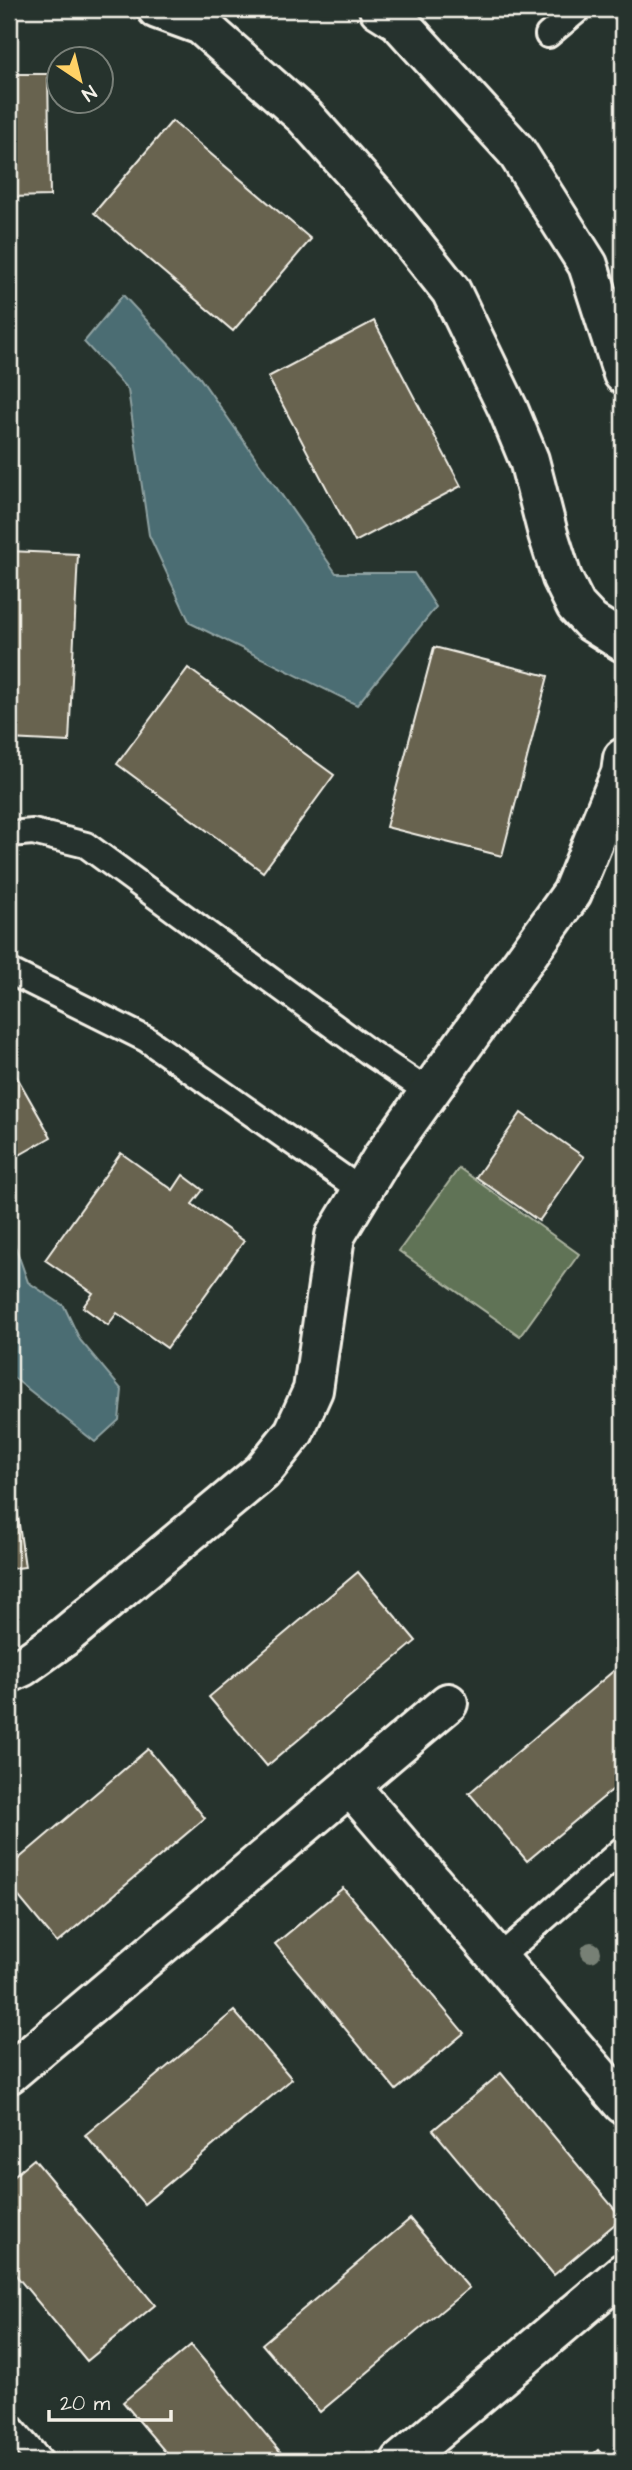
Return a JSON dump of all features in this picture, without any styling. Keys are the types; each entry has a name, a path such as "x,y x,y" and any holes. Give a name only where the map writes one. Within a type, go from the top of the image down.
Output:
{"street":[{"path":"157,9 201,25 305,117 378,199 451,291 508,409 528,460 562,578 576,606 591,622 623,642"},
{"path":"379,9 398,21 516,151 588,265 623,373"},
{"path":"9,1673 64,1637 262,1472 294,1432 313,1390 335,1236 382,1158 572,893 621,773 623,758"},
{"path":"9,2074 448,1703"},
{"path":"350,1786 623,2105"},
{"path":"401,2461 623,2273"}],"lane":[{"path":"548,35 579,9"},
{"path":"9,834 33,832 86,845 429,1093"},
{"path":"9,971 146,1039 362,1191"},
{"path":"498,1959 623,1849"},
{"path":"9,2425 40,2461"}],"green space":[{"path":"459,1168 579,1254 520,1336 399,1251"}],"water":[{"path":"123,295 200,378 336,573 414,573 436,607 357,705 190,623 149,535 128,390 84,342"},
{"path":"9,1229 28,1282 64,1306 80,1340 122,1390 119,1420 95,1442 9,1374"}],"building":[{"path":"9,74 46,74 50,196 9,197"},
{"path":"172,121 311,239 233,331 94,213"},
{"path":"374,321 461,486 355,542 268,377"},
{"path":"9,551 78,554 69,742 9,739"},
{"path":"434,647 548,676 502,856 386,827"},
{"path":"188,668 334,775 263,872 117,764"},
{"path":"9,1063 51,1137 9,1161"},
{"path":"521,1113 584,1157 539,1221 476,1177"},
{"path":"121,1153 173,1190 183,1175 203,1190 192,1204 244,1241 167,1348 117,1313 108,1325 83,1307 93,1293 45,1260"},
{"path":"9,1453 25,1567 9,1569"},
{"path":"358,1572 416,1641 267,1766 209,1697"},
{"path":"617,1668 623,1675 623,1781 527,1861 469,1793"},
{"path":"148,1749 205,1818 57,1943 9,1885 9,1867"},
{"path":"343,1888 464,2033 396,2090 275,1944"},
{"path":"234,2011 292,2079 144,2204 85,2135"},
{"path":"501,2073 622,2218 554,2275 433,2130"},
{"path":"34,2159 155,2305 87,2361 9,2267 9,2180"},
{"path":"410,2219 469,2288 320,2412 262,2344"},
{"path":"191,2345 288,2461 173,2461 123,2402"},
{"path":"598,2450 608,2461 585,2461"}]}
